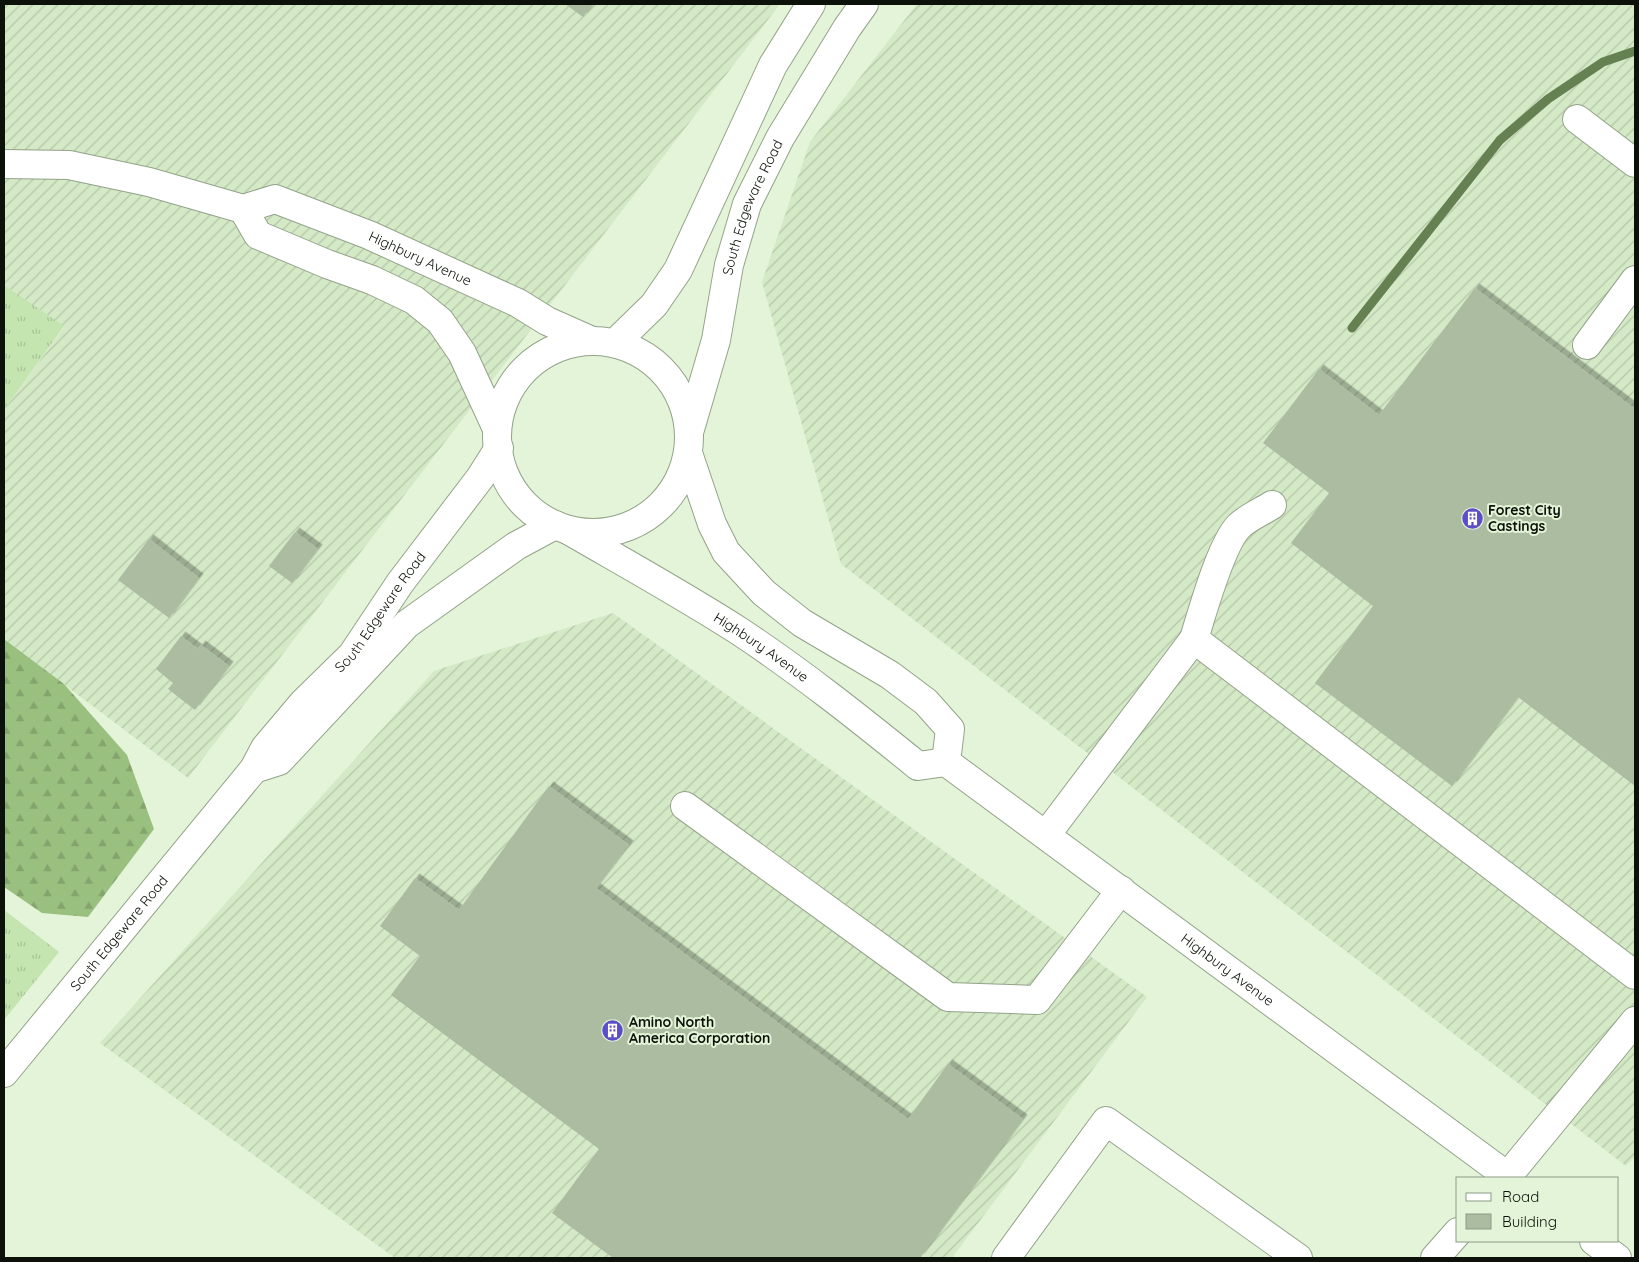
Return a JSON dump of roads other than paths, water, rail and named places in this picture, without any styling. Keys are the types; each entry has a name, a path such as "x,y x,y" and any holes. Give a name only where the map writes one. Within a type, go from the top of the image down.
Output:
{"main road":[{"path":"498,438 504,402 518,377 539,358 564,345 604,342 654,304 678,270 699,229 725,165 773,65 811,4"},
{"name":"South Edgeware Road","path":"254,769 279,761 407,624 516,546 562,528 594,534 621,530 645,518 666,501 680,479 716,340 730,264 747,204 780,138 847,28 864,4"},
{"path":"1578,119 1635,163"},
{"path":"4,164 69,165 149,182 243,209 258,235 380,284 414,300 440,322 462,353 498,438"},
{"name":"Highbury Avenue","path":"243,209 276,198 369,235 518,303 547,321 644,355 667,374 683,401 689,442"},
{"path":"1587,345 1635,280"},
{"name":"Highbury Avenue","path":"498,438 500,462 514,493 537,516 562,528 686,598 739,632 804,676 918,766 946,762 1507,1177"},
{"name":"South Edgeware Road","path":"4,1073 254,769 264,748 303,703 352,655 400,583 480,478 498,438"},
{"path":"689,442 712,524 726,552 764,593 802,623 890,675 926,702 950,729 946,762"},
{"path":"1046,835 1194,639 1207,595 1223,554 1238,527 1272,505"},
{"path":"1194,639 1635,975"},
{"path":"685,806 948,997 1036,1000 1121,890"},
{"path":"1509,1177 1635,1021"},
{"path":"1006,1258 1106,1121 1290,1256"},
{"path":"1435,1258 1456,1234"},
{"path":"1595,1242 1617,1258"}],"waterway":[{"path":"1352,328 1500,140 1548,99 1603,62 1635,51"}],"place":[{"name":"Forest City Castings","path":"1472,518"},
{"name":"Amino North America Corporation","path":"613,1030"}]}
